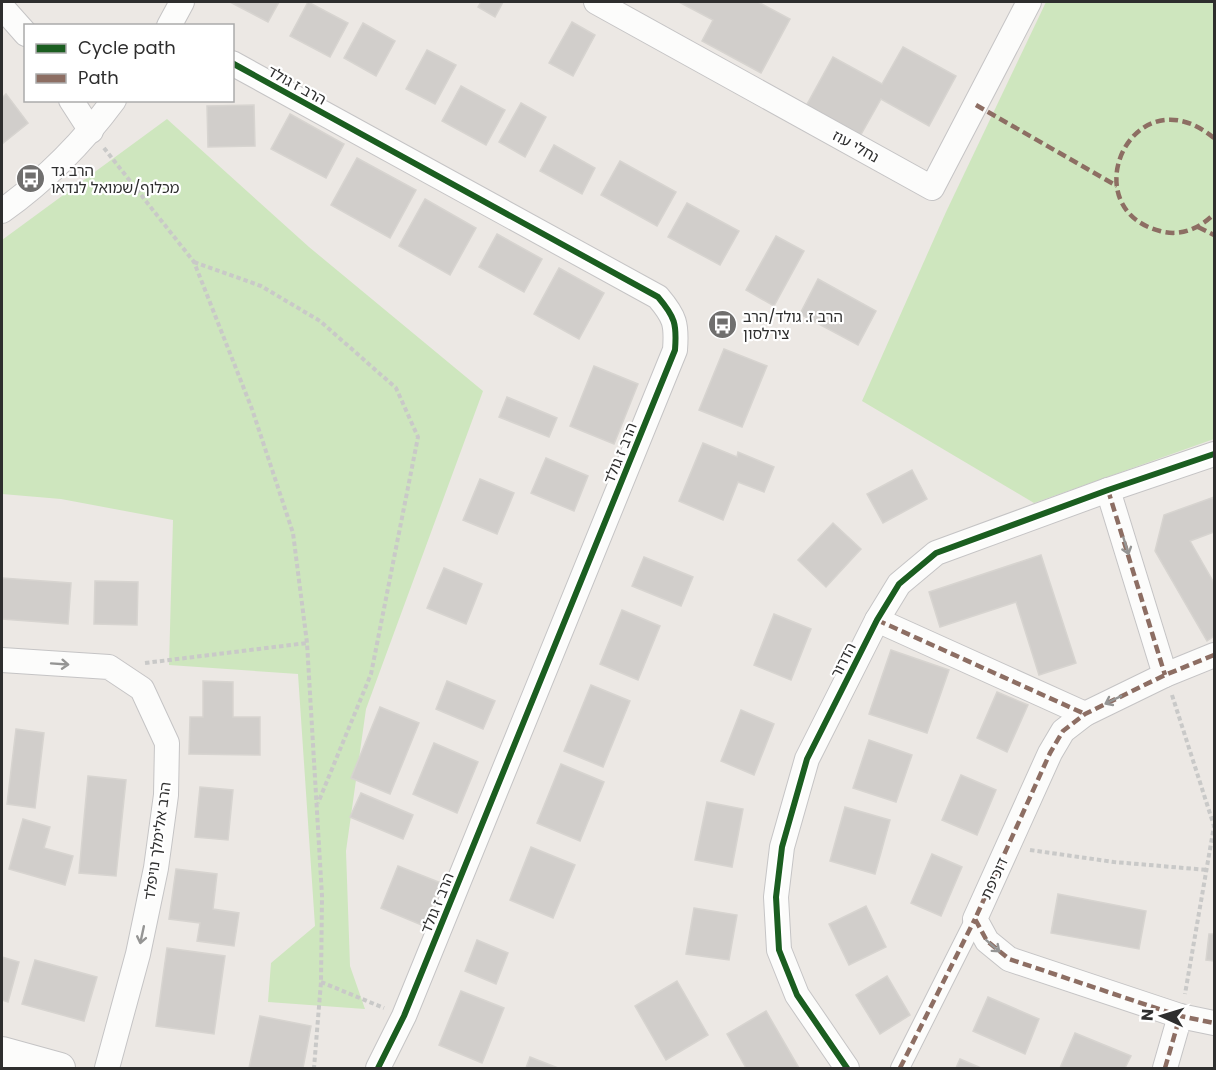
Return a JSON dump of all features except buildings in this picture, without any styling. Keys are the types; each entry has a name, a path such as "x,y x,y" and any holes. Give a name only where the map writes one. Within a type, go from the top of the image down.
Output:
{"street":[{"path":"170,24 182,2"},
{"name":"נחלי עוז","path":"596,2 932,189 1029,2"},
{"path":"2,7 24,32"},
{"name":"הרב ז גולד","path":"234,64 658,297 672,313 677,328 675,350 404,1016 378,1068"},
{"path":"72,102 91,131"},
{"path":"2,211 23,196 91,131 113,102"},
{"name":"הדרור","path":"848,1068 797,995 779,950 776,897 782,847 807,759 877,620 899,584 936,553 1108,490 1215,454"},
{"path":"1108,490 1166,675"},
{"path":"877,620 1085,714"},
{"name":"דוכיפת","path":"975,920 1050,753 1063,731 1085,714 1166,675 1215,655"},
{"name":"הרב אלימלך נויפלד","path":"2,660 109,667 142,689 167,743 166,795 156,868 138,954 107,1068"},
{"path":"975,920 987,941 1010,959 1180,1016 1215,1023"},
{"path":"900,1068 975,920"},
{"path":"1165,1068 1180,1016"},
{"path":"2,1052 60,1068"}],"path":[{"path":"91,131 194,262 252,409 293,533 307,643 322,896 321,982 314,1068"},
{"path":"194,262 261,286 320,321 396,388 418,437 371,674 317,806"},
{"path":"109,667 307,643"},
{"path":"1166,675 1214,826 1208,870 1180,1016"},
{"path":"1009,846 1114,862 1208,870"},
{"path":"321,982 404,1016"}],"green space":[{"path":"1046,2 1214,2 1214,439 1034,503 862,401 946,212"},
{"path":"167,119 309,247 483,391 366,709 346,851 350,966 365,1009 268,1002 271,963 315,926 298,674 169,665 173,520 61,499 2,494 2,240"}],"marked path":[{"path":"976,105 1117,186"},
{"path":"1214,138 1185,122 1159,121 1138,132 1123,151 1117,174 1120,197 1133,218 1160,231 1175,233 1190,230 1214,214"},
{"path":"1198,227 1214,235"},
{"path":"1108,490 1165,675"},
{"path":"877,620 1085,714"},
{"path":"1214,655 1165,675 1085,714 1063,731 1050,753 975,919 987,941 1009,959 1180,1016 1214,1023"},
{"path":"900,1068 975,919"},
{"path":"1165,1068 1180,1016"}],"cycle path":[{"path":"234,64 658,297 668,310 675,327 675,350 404,1016 378,1068"},
{"path":"847,1068 797,995 779,950 776,897 782,847 807,759 877,620 899,584 936,553 1214,454"}],"place":[{"name":"הרב גד מכלוף/שמואל לנדאו","path":"30,179"},
{"name":"הרב ז. גולד/הרב צירלסון","path":"722,325"}]}
